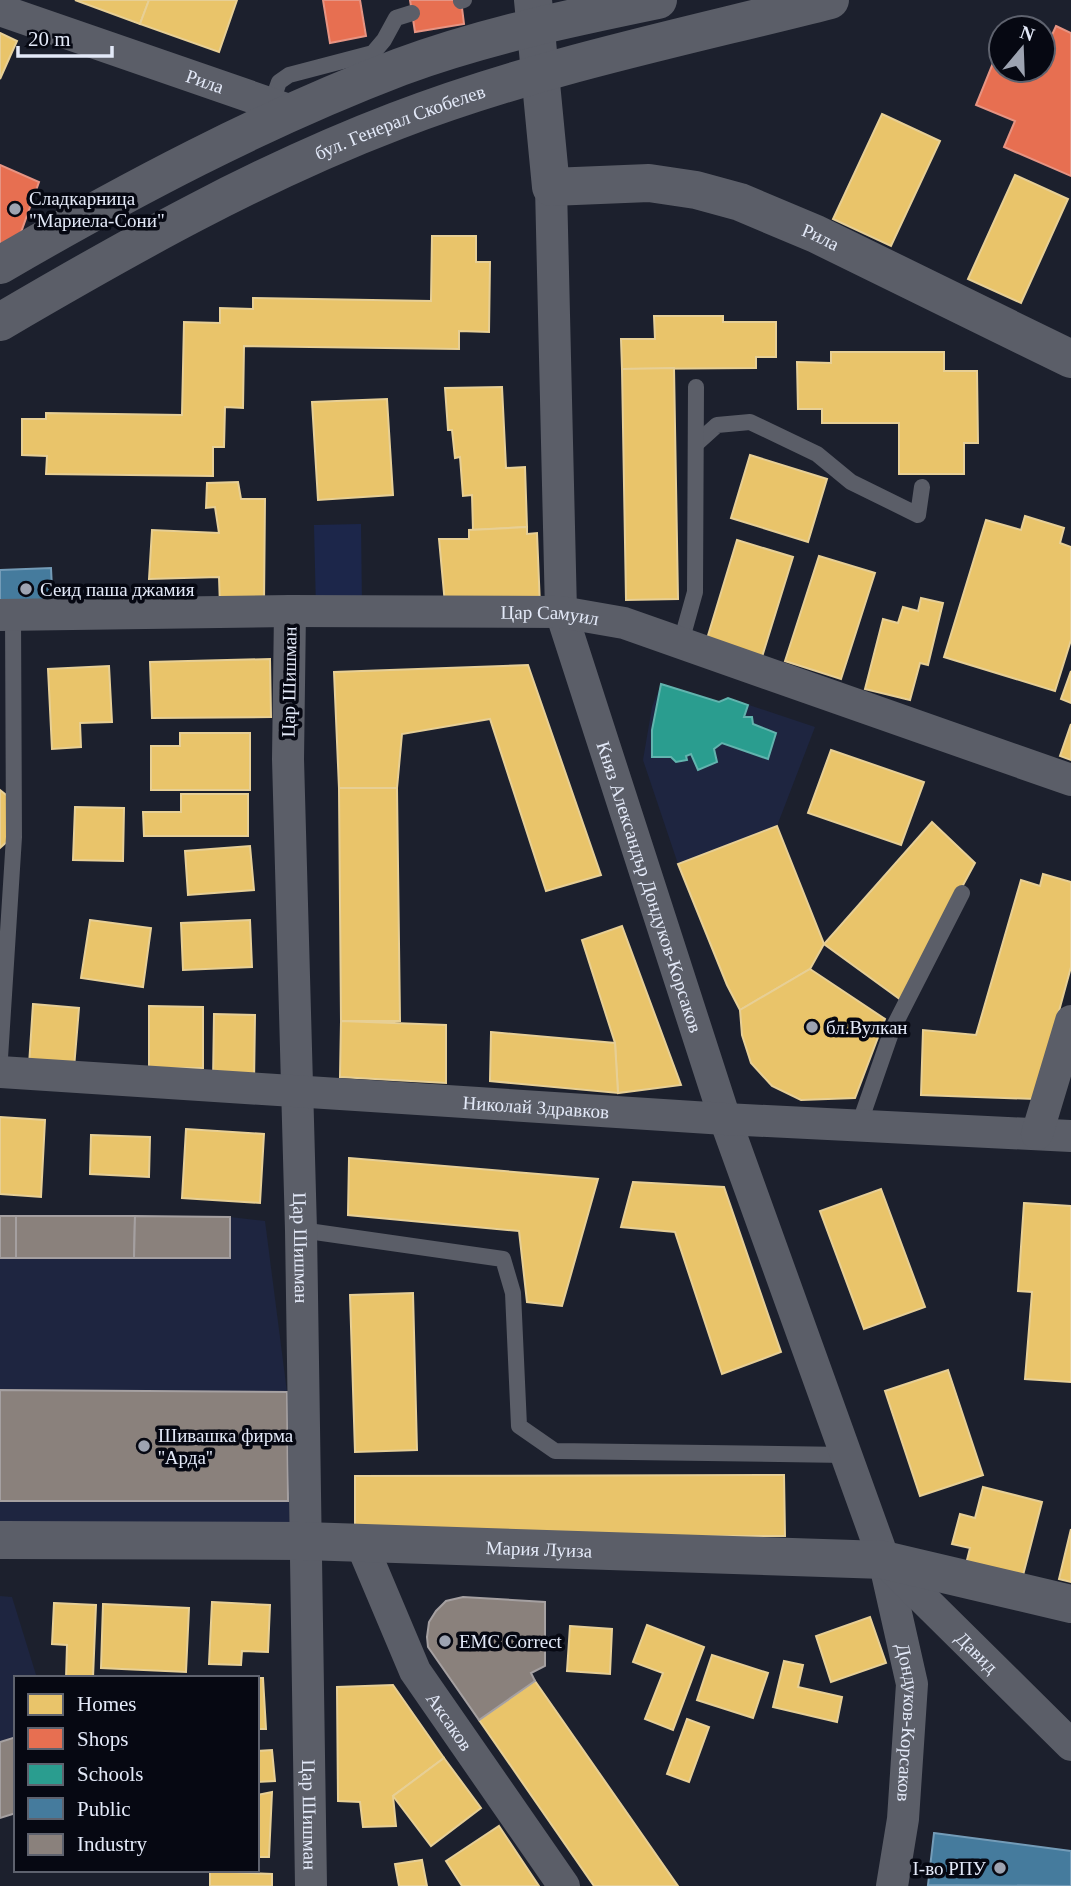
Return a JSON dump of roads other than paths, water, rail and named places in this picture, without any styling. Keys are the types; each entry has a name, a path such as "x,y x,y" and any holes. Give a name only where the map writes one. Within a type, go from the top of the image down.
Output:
{"street":[{"path":"0,265 120,195 281,108 402,66 534,13 657,0"},
{"name":"бул. Генерал Скобелев","path":"0,322 114,255 273,173 397,121 539,75 830,0"},
{"name":"Рила","path":"0,10 281,108"},
{"path":"534,13 551,187"},
{"name":"Рила","path":"551,187 649,183 740,202 816,234 1071,359"},
{"name":"Княз Александър Дондуков-Корсаков","path":"551,187 561,612 725,1119 884,1560"},
{"name":"Цар Самуил","path":"7,615 289,611 561,612 624,623 1071,780"},
{"name":"Цар Шишман","path":"289,611 288,759 301,1230 304,1541 312,1886"},
{"path":"1037,1134 1071,1021"},
{"name":"Николай Здравков","path":"0,1072 725,1119 1071,1136"},
{"name":"Мария Луиза","path":"0,1540 304,1541 884,1560 1071,1604"},
{"name":"Аксаков","path":"361,1543 415,1671 564,1886"},
{"name":"Давид","path":"884,1560 1071,1745"},
{"name":"Дондуков-Корсаков","path":"884,1560 912,1684 903,1819 892,1886"}],"lane":[{"path":"281,108 279,82 289,75 373,53 396,18 412,13"},
{"path":"681,642 695,592 696,387"},
{"path":"696,444 717,425 750,422 817,454 851,482 918,515 922,486"},
{"path":"0,1058 14,837 7,615"},
{"path":"859,1125 892,1030 962,893"},
{"path":"301,1230 503,1259 513,1293 519,1426 555,1451 847,1455"}],"place":[{"name":"Сладкарница \"Мариела-Сони\"","path":"15,209"},
{"name":"Сеид паша джамия","path":"26,589"},
{"name":"бл.Вулкан","path":"812,1027"},
{"name":"Шивашка фирма ''Арда''","path":"144,1446"},
{"name":"EMC Correct","path":"445,1641"},
{"name":"I-во РПУ","path":"1000,1868"}]}
